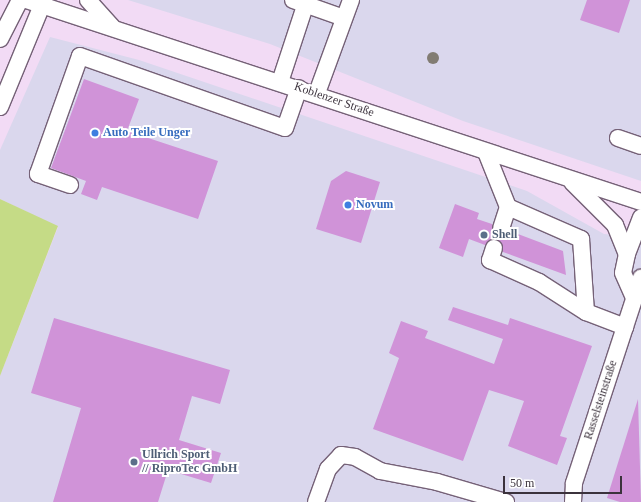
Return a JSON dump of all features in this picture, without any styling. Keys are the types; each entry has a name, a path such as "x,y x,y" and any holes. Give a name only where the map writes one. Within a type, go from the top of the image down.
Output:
{"street":[{"path":"0,39 20,0"},
{"name":"Koblenzer Straße","path":"26,0 43,3 113,28 317,93 486,152 641,202"},
{"path":"88,0 113,28"},
{"path":"317,93 351,0"},
{"path":"280,82 302,1 344,18"},
{"path":"0,107 43,3"},
{"path":"70,185 38,174 80,56 285,128 299,88"},
{"path":"618,138 641,146"},
{"path":"486,152 508,207 501,228"},
{"path":"568,178 615,225 627,254"},
{"path":"508,207 581,239 586,312"},
{"path":"634,298 623,273 627,254 641,218"},
{"path":"494,248 490,260 539,282 586,312 624,327"},
{"name":"Rasselsteinstraße","path":"573,502 574,483 641,278"},
{"path":"316,502 328,469 342,455 355,456 380,472 437,482 506,502"}],"shaded area":[{"path":"128,0 641,0 641,181 463,121 270,44"},
{"path":"50,37 139,60 527,191 604,234 641,237 641,502 0,502 0,376 58,227 0,199 0,150"}],"green space":[{"path":"0,199 58,226 0,376"}],"building":[{"path":"587,0 630,0 619,33 580,20"},
{"path":"84,79 139,99 127,131 218,161 198,219 102,187 97,200 81,194 86,181 51,168"},
{"name":"Novum","path":"346,171 380,182 361,243 316,229 331,181"},
{"path":"455,204 479,213 477,219 492,224 498,237 510,231 563,251 566,275 503,252 503,246 497,239 485,245 469,239 463,257 439,248"},
{"path":"453,307 508,325 510,318 592,346 560,436 567,438 557,465 508,446 524,401 489,390 463,461 373,429 399,358 389,353 401,321 428,331 425,338 494,364 503,339 448,320"},
{"path":"54,318 230,370 220,404 192,396 179,440 221,453 211,483 168,470 158,502 53,502 81,408 31,393"},
{"path":"638,399 641,502 620,502 607,498"}],"place":[{"name":"Auto Teile Unger","path":"95,133"},
{"name":"Novum","path":"348,205"},
{"name":"Shell","path":"484,235"},
{"name":"Ullrich Sport // RiproTec GmbH","path":"134,462"}]}
